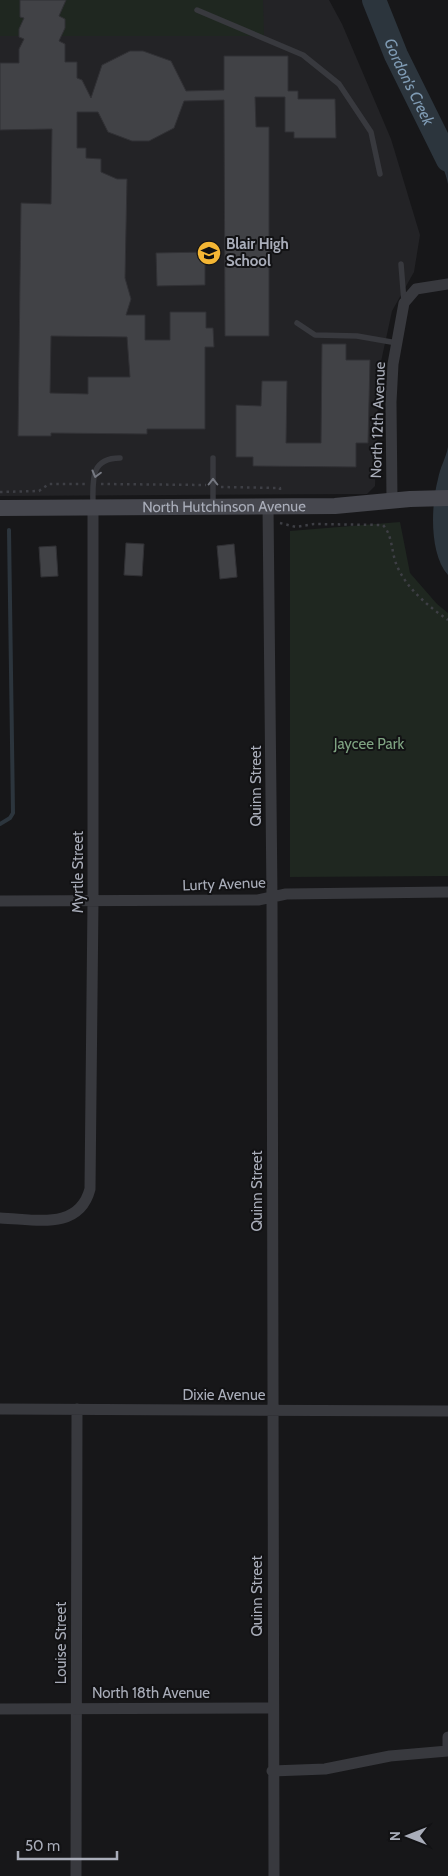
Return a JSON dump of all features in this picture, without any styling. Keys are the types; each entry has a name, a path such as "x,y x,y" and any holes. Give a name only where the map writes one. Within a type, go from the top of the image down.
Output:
{"main road":[{"name":"North Hutchinson Avenue","path":"0,508 335,506 392,500 448,498"}],"street":[{"path":"404,303 416,289 448,284"},
{"name":"North 12th Avenue","path":"392,500 391,402 397,343 404,303"},
{"name":"Quinn Street","path":"268,506 272,897 272,1771 274,1876"},
{"name":"Myrtle Street","path":"0,1218 58,1219 70,1217 79,1212 86,1202 90,1189 93,901 93,507"},
{"name":"Lurty Avenue","path":"0,901 258,900 286,894 448,892"},
{"name":"Dixie Avenue","path":"0,1409 448,1411"},
{"name":"Louise Street","path":"76,1876 77,1409"},
{"name":"North 18th Avenue","path":"0,1709 272,1708"},
{"path":"272,1771 325,1769 390,1756 448,1751 448,1737"}],"lane":[{"path":"196,10 303,55 339,84 371,132 380,174"},
{"path":"401,264 404,303"},
{"path":"297,323 315,335 357,336 397,343"},
{"path":"93,507 93,485 98,466 104,459 120,458"},
{"path":"213,458 213,506"}],"shaded area":[{"name":"Blair High School","path":"0,0 329,0 342,24 391,139 420,235 414,272 392,311 379,371 375,486 367,494 0,496"},
{"path":"427,117 439,119 442,127 447,151 448,184 430,135"},
{"path":"448,447 448,575 437,555 433,515 439,475"}],"green space":[{"path":"0,0 263,0 264,36 0,36"},
{"name":"Jaycee Park","path":"400,522 410,573 437,604 448,613 448,876 290,877 290,531"}],"building":[{"path":"20,0 66,0 59,16 65,19 65,28 59,41 65,44 65,62 77,62 77,78 82,80 91,98 102,65 130,51 143,51 171,61 186,91 224,90 224,56 288,56 288,91 298,91 298,99 335,99 336,138 294,138 294,132 285,132 285,97 255,97 256,127 269,127 269,336 225,336 224,100 184,101 174,128 149,141 132,141 108,132 98,112 77,112 77,148 86,148 86,158 101,159 101,172 117,179 127,179 125,278 131,299 126,315 145,315 145,340 170,340 170,312 206,312 206,328 213,328 214,347 205,347 205,429 147,429 147,434 51,433 51,436 18,436 21,203 51,204 52,129 0,130 0,63 19,63 19,49 24,39 19,37 19,29 24,18 20,17","holes":["51,336 127,337 130,377 88,377 88,394 50,393"]},
{"path":"205,252 205,285 157,286 156,253"},
{"path":"322,344 346,344 346,360 370,360 368,443 356,443 356,467 253,466 253,457 236,457 236,405 261,406 262,381 287,381 286,443 321,443"},
{"path":"126,543 144,544 142,576 124,575"},
{"path":"234,544 237,577 220,579 217,546"},
{"path":"56,546 58,576 41,577 39,547"}],"waterway":[{"name":"Gordon's Creek","path":"374,0 396,55 448,160"},
{"path":"0,824 10,818 13,813 9,530"}],"place":[{"name":"Blair High School","path":"209,253"}]}
